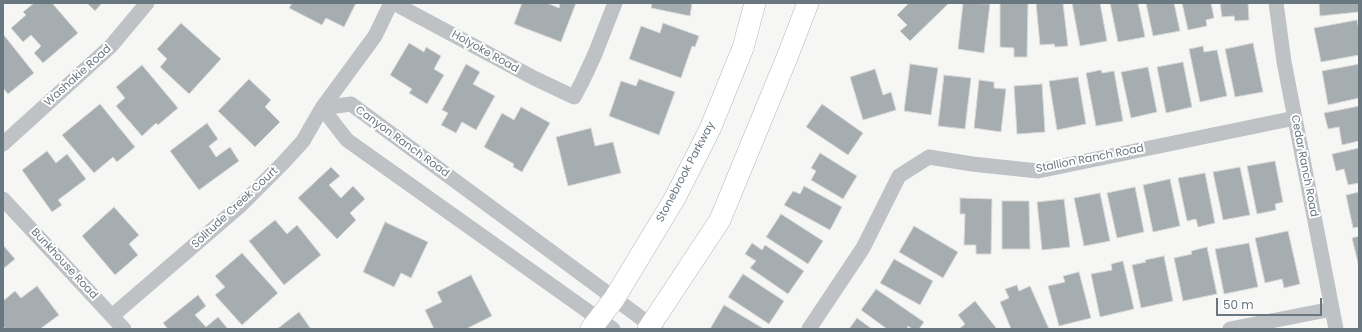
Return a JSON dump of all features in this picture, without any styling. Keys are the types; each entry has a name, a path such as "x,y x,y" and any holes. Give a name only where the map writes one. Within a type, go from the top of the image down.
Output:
{"main road":[{"name":"Stonebrook Parkway","path":"601,326 614,299 676,198 710,128 743,48 755,3"},
{"path":"651,328 720,220 808,3"}],"street":[{"name":"Washakie Road","path":"3,144 111,46 147,3"},
{"name":"Solitude Creek Court","path":"112,316 241,205 263,184 303,140 322,108 375,36 391,3"},
{"name":"Holyoke Road","path":"400,3 401,7 534,78 574,97 595,54 615,3"},
{"name":"Cedar Ranch Road","path":"1276,3 1284,62 1336,329"},
{"name":"Canyon Ranch Road","path":"322,108 351,104 651,328"},
{"path":"322,108 347,140 601,326"},
{"name":"Stallion Ranch Road","path":"809,329 863,248 899,176 929,156 972,164 1038,171 1295,118"},
{"name":"Bunkhouse Road","path":"3,199 124,329"},
{"path":"1230,329 1332,310"}],"building":[{"path":"34,3 52,3 78,33 43,63 34,53 41,46 31,35 23,42 11,28 26,15 23,12"},
{"path":"87,3 102,3 95,11"},
{"path":"292,3 356,3 344,27 326,18 322,25 289,8"},
{"path":"522,3 547,3 559,8 560,3 576,3 561,42 514,24"},
{"path":"652,3 692,3 690,16 651,8"},
{"path":"909,3 949,3 910,41 900,31 907,25 897,15"},
{"path":"963,3 990,4 984,53 958,49"},
{"path":"1000,3 1028,3 1027,57 1014,57 1014,48 1000,47"},
{"path":"1036,3 1063,3 1068,46 1055,47 1054,44 1040,45"},
{"path":"1072,3 1100,3 1107,41 1080,46"},
{"path":"1110,3 1138,3 1145,37 1118,42"},
{"path":"1146,3 1174,3 1180,31 1153,36"},
{"path":"1182,3 1211,3 1214,18 1206,20 1207,26 1188,30"},
{"path":"1220,3 1248,3 1249,20 1235,21 1234,16 1222,17"},
{"path":"1319,3 1359,3 1359,12 1320,16"},
{"path":"1357,20 1359,30 1359,55 1321,62 1314,28"},
{"path":"181,23 221,59 189,94 160,67 167,59 157,49"},
{"path":"663,23 699,36 695,47 692,46 681,78 629,59 641,26 660,33"},
{"path":"3,34 34,73 8,94 3,88"},
{"path":"409,43 424,52 426,47 441,56 434,69 444,75 427,104 409,93 412,89 390,75"},
{"path":"1253,43 1263,92 1235,97 1225,49"},
{"path":"1203,46 1204,52 1217,50 1227,96 1200,102 1189,49"},
{"path":"1183,62 1192,107 1166,113 1157,67"},
{"path":"466,64 480,72 473,84 495,96 476,130 462,122 456,133 441,125 448,113 442,110"},
{"path":"910,64 938,68 931,115 904,111"},
{"path":"1359,64 1359,98 1328,105 1322,71"},
{"path":"142,65 178,108 158,125 156,123 142,136 116,106 125,98 116,87"},
{"path":"1148,67 1157,112 1131,118 1121,72"},
{"path":"875,69 883,95 891,92 896,110 863,120 850,77"},
{"path":"1101,70 1102,73 1114,71 1123,121 1096,126 1086,73"},
{"path":"944,75 971,78 965,129 938,126"},
{"path":"1078,77 1086,124 1057,130 1049,81"},
{"path":"249,79 271,100 265,107 280,122 255,147 218,111"},
{"path":"639,79 675,92 659,135 609,116 621,81 636,86"},
{"path":"979,80 994,82 994,88 1006,89 1001,132 974,128"},
{"path":"1042,84 1045,132 1017,134 1014,86"},
{"path":"100,104 135,147 117,162 113,157 94,173 62,135"},
{"path":"822,104 863,133 848,155 806,127"},
{"path":"1359,106 1359,141 1342,145 1339,127 1328,129 1324,113"},
{"path":"521,107 550,123 522,172 513,167 514,164 484,147 502,113 514,120"},
{"path":"207,123 218,139 209,146 216,157 230,147 239,161 199,190 170,151"},
{"path":"591,128 595,146 613,142 621,173 568,186 556,137"},
{"path":"1359,148 1359,183 1348,185 1344,169 1336,171 1332,154"},
{"path":"47,151 56,163 67,154 86,179 58,200 62,205 52,212 22,170"},
{"path":"820,153 857,176 843,199 811,180 816,171 811,168"},
{"path":"1275,161 1283,202 1275,204 1276,210 1257,214 1247,166"},
{"path":"331,167 340,176 329,185 341,198 353,186 365,199 350,213 356,220 337,239 298,198"},
{"path":"1240,167 1250,215 1223,220 1213,172"},
{"path":"1205,173 1215,223 1198,227 1196,219 1187,221 1178,178"},
{"path":"1170,179 1180,226 1153,232 1143,185"},
{"path":"804,186 842,207 830,230 784,205 793,191 800,194"},
{"path":"1135,187 1144,232 1117,238 1107,193"},
{"path":"1359,192 1359,227 1353,228 1346,195"},
{"path":"1100,193 1110,241 1084,246 1074,198"},
{"path":"960,198 992,199 991,254 976,254 976,245 964,245 965,214 960,214"},
{"path":"1064,199 1070,247 1042,250 1037,202"},
{"path":"1002,201 1029,201 1030,249 1002,249"},
{"path":"114,207 139,235 129,244 138,255 115,275 82,236"},
{"path":"781,214 823,241 808,264 766,237"},
{"path":"275,220 287,234 297,225 321,255 284,285 249,241"},
{"path":"385,222 428,242 411,278 401,273 394,287 363,272"},
{"path":"914,226 958,252 943,278 899,252"},
{"path":"1288,231 1300,284 1284,288 1282,279 1265,283 1255,238"},
{"path":"1359,236 1359,267 1352,238"},
{"path":"752,243 762,250 765,245 804,271 788,294 750,268 756,261 745,254"},
{"path":"1249,243 1258,287 1224,294 1215,249"},
{"path":"3,245 15,259 3,269"},
{"path":"1207,247 1217,294 1183,301 1174,258 1192,254 1191,251"},
{"path":"242,253 278,293 242,325 215,295 225,287 215,276"},
{"path":"1164,256 1173,301 1141,308 1132,265 1146,262 1145,260"},
{"path":"894,259 933,281 920,305 880,283"},
{"path":"1123,261 1134,309 1100,317 1091,274 1112,270 1111,264"},
{"path":"1079,272 1091,318 1059,326 1048,286 1065,282 1063,276"},
{"path":"743,274 784,301 769,324 728,297"},
{"path":"471,275 492,316 466,329 434,329 425,310 442,302 437,292"},
{"path":"1017,285 1019,291 1030,286 1049,329 1011,329 1000,302 1009,298 1005,289"},
{"path":"37,286 59,315 40,329 6,329 3,326 3,301 15,291 21,298"},
{"path":"876,289 924,322 919,329 912,329 908,326 907,329 887,329 861,310"},
{"path":"198,295 206,306 195,315 206,327 218,317 228,329 168,329 163,323"},
{"path":"975,301 997,329 959,329 965,324 958,315"},
{"path":"724,305 764,329 710,329"},
{"path":"299,312 311,329 277,329"},
{"path":"857,318 872,329 849,329"}]}
